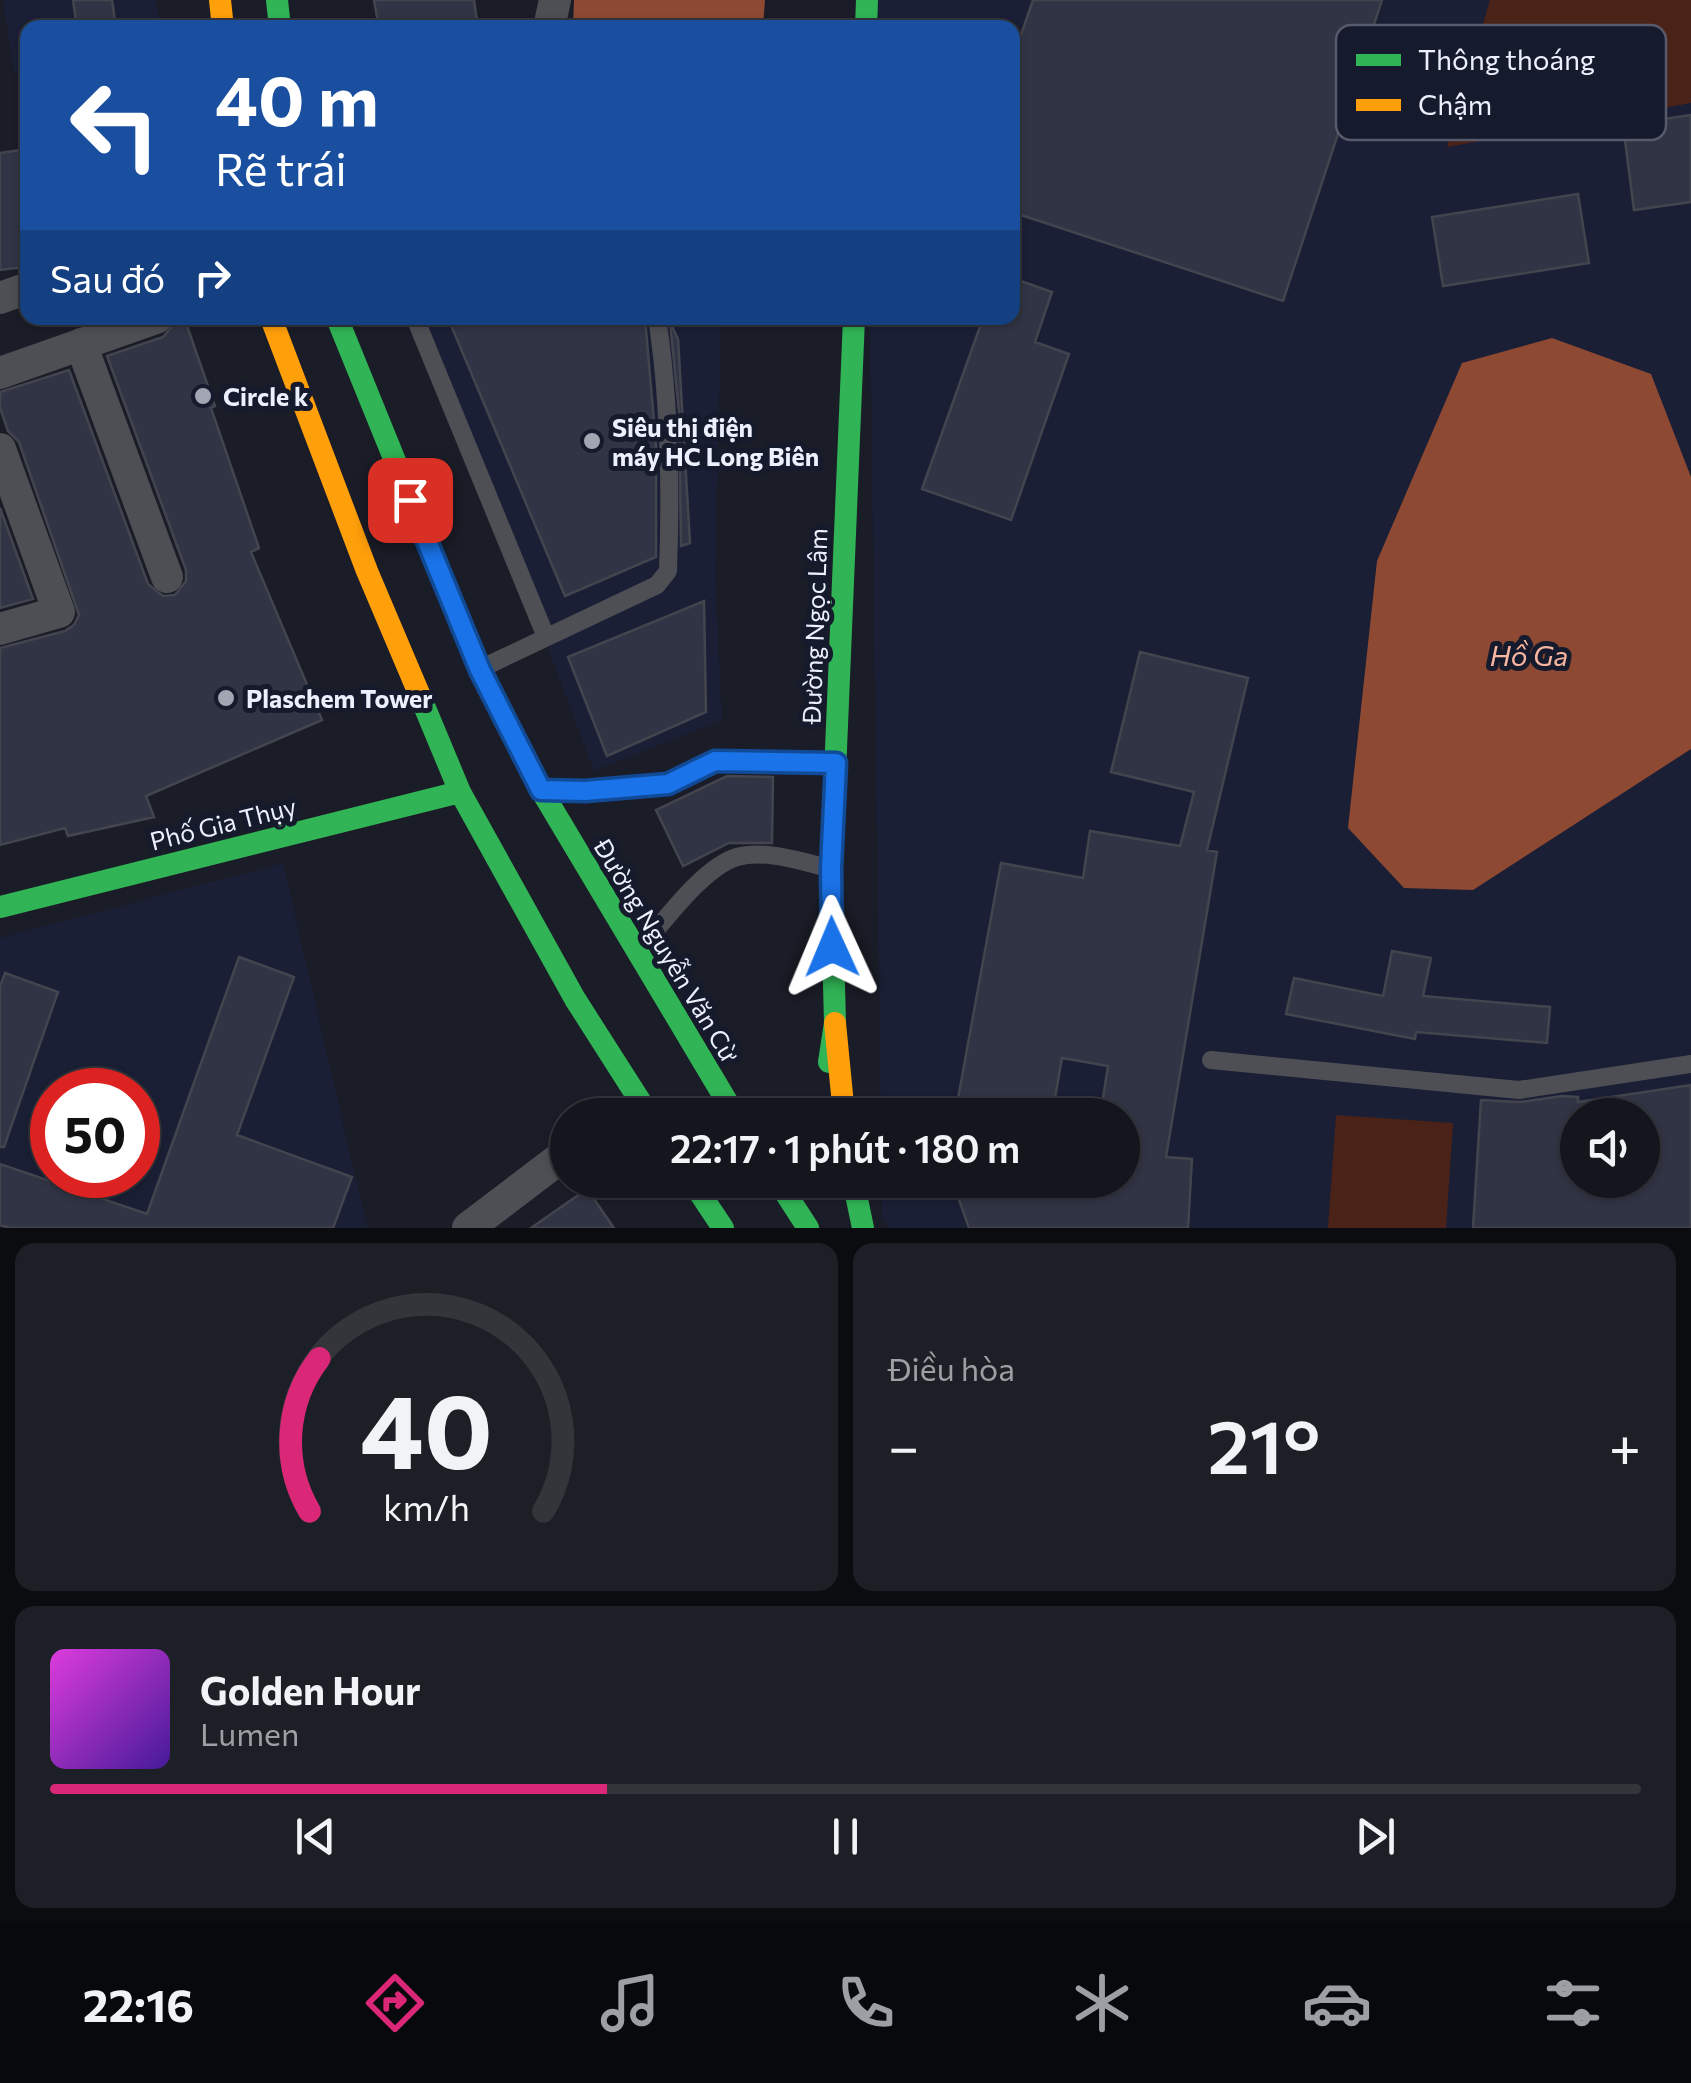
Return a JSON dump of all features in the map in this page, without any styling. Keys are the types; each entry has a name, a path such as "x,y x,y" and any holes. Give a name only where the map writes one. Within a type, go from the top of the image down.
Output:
{"main road":[{"path":"273,325 367,572 460,792 628,1098"},
{"name":"Đường Nguyễn Văn Cừ","path":"340,325 480,670 541,790 725,1098"},
{"name":"Đường Ngọc Lâm","path":"823,1098 835,1023 831,868 854,325"},
{"name":"Phố Gia Thụy","path":"0,907 460,792"},
{"path":"835,1023 842,1098"},
{"path":"704,1198 723,1228"},
{"path":"786,1198 800,1225"},
{"path":"800,1225 805,1198"},
{"path":"857,1198 863,1228"}],"street":[{"path":"0,373 136,325"},
{"path":"81,344 167,577"},
{"path":"0,449 7,490 58,612 0,629"},
{"path":"468,1228 550,1166"}],"lane":[{"path":"418,325 546,636"},
{"path":"480,670 658,585 668,571 667,424 658,325"},
{"path":"541,790 585,791 668,784 715,761 836,763"},
{"path":"636,954 698,884 737,857 780,857 831,868"},
{"path":"1211,1060 1519,1090 1691,1064"}],"shaded area":[{"path":"3,0 156,0 159,20 20,20 20,73 14,73"},
{"path":"866,0 1691,0 1691,1228 888,1228 882,1217 881,1198 1140,1198 1140,1098 881,1098 870,325 1020,325 1020,20 867,20"},
{"path":"1490,0 1691,0 1691,103 1666,108 1666,25 1483,25"},
{"path":"1449,140 1486,140 1447,147"},
{"path":"428,325 721,325 715,576 722,720 594,771"},
{"path":"283,863 367,1228 0,1228 0,938"},
{"path":"1336,1115 1453,1123 1446,1228 1328,1228"}],"water":[{"path":"574,0 765,0 764,20 573,20"},
{"name":"Hồ Ga","path":"1552,338 1651,374 1691,477 1691,749 1473,890 1404,888 1348,828 1377,561 1462,363"}],"building":[{"path":"73,0 112,0 115,20 76,20"},
{"path":"374,0 474,0 477,20 378,20"},
{"path":"1033,0 1382,0 1374,25 1336,25 1336,140 1283,301 1020,215 1020,38"},
{"path":"1691,115 1691,202 1634,210 1625,140 1666,140 1666,119"},
{"path":"20,150 20,268 0,270 0,153"},
{"path":"1578,194 1589,263 1443,286 1432,217"},
{"path":"1020,281 1052,292 1035,342 1069,354 1011,520 922,489 981,325 1020,325"},
{"path":"173,325 187,325 259,548 251,552 322,720 146,796 154,817 68,836 65,828 0,845 0,648 65,631 79,615 19,442 8,431 0,408 0,392 69,370 148,584 163,596 175,595 186,581 186,570 107,356 163,337"},
{"name":"Siêu thị điện máy HC Long Biên","path":"451,325 646,325 656,445 656,557 565,596"},
{"path":"670,325 678,339 690,543 681,546 679,412"},
{"path":"0,508 33,599 0,608"},
{"path":"704,601 706,712 607,756 568,657"},
{"path":"1140,652 1248,678 1207,850 1217,852 1166,1157 1192,1159 1188,1228 969,1228 958,1198 1140,1198 1140,1098 1103,1098 1108,1066 1062,1058 1055,1098 958,1098 1001,863 1083,878 1090,831 1180,846 1194,792 1111,772"},
{"path":"727,776 773,777 772,843 729,843 683,866 656,810"},
{"path":"1392,951 1431,958 1423,996 1550,1007 1547,1043 1416,1032 1415,1039 1286,1014 1294,978 1383,996"},
{"path":"239,957 294,977 237,1135 352,1177 333,1228 0,1225 0,1164 30,1174 30,1198 100,1198 147,1214 153,1198 160,1198 160,1178"},
{"path":"5,973 58,992 4,1147 0,1147 0,986"},
{"path":"1691,1085 1691,1228 1473,1228 1481,1100 1520,1102 1562,1096 1578,1097 1560,1098 1560,1198 1660,1198 1660,1098 1605,1098"},
{"path":"574,1198 593,1198 614,1228 531,1228"}],"traffic: fast":[{"path":"277,0 279,20"},
{"path":"866,20 867,0"},
{"path":"340,325 480,670 541,790 725,1098"},
{"path":"829,1062 835,1023 831,869 854,325"},
{"path":"420,696 460,792 575,999 638,1098"},
{"path":"0,907 460,792"},
{"path":"703,1198 723,1228"},
{"path":"789,1198 808,1228"},
{"path":"857,1198 863,1228"}],"traffic: slow":[{"path":"220,0 222,20"},
{"path":"274,325 367,571 420,696"},
{"path":"835,1023 842,1098"}],"place":[{"name":"Circle k","path":"203,396"},
{"name":"Siêu thị điện máy HC Long Biên","path":"592,441"},
{"name":"Plaschem Tower","path":"226,698"}],"route":[{"path":"410,500 480,670 541,790 585,791 668,784 715,761 836,763 832,947"}]}
